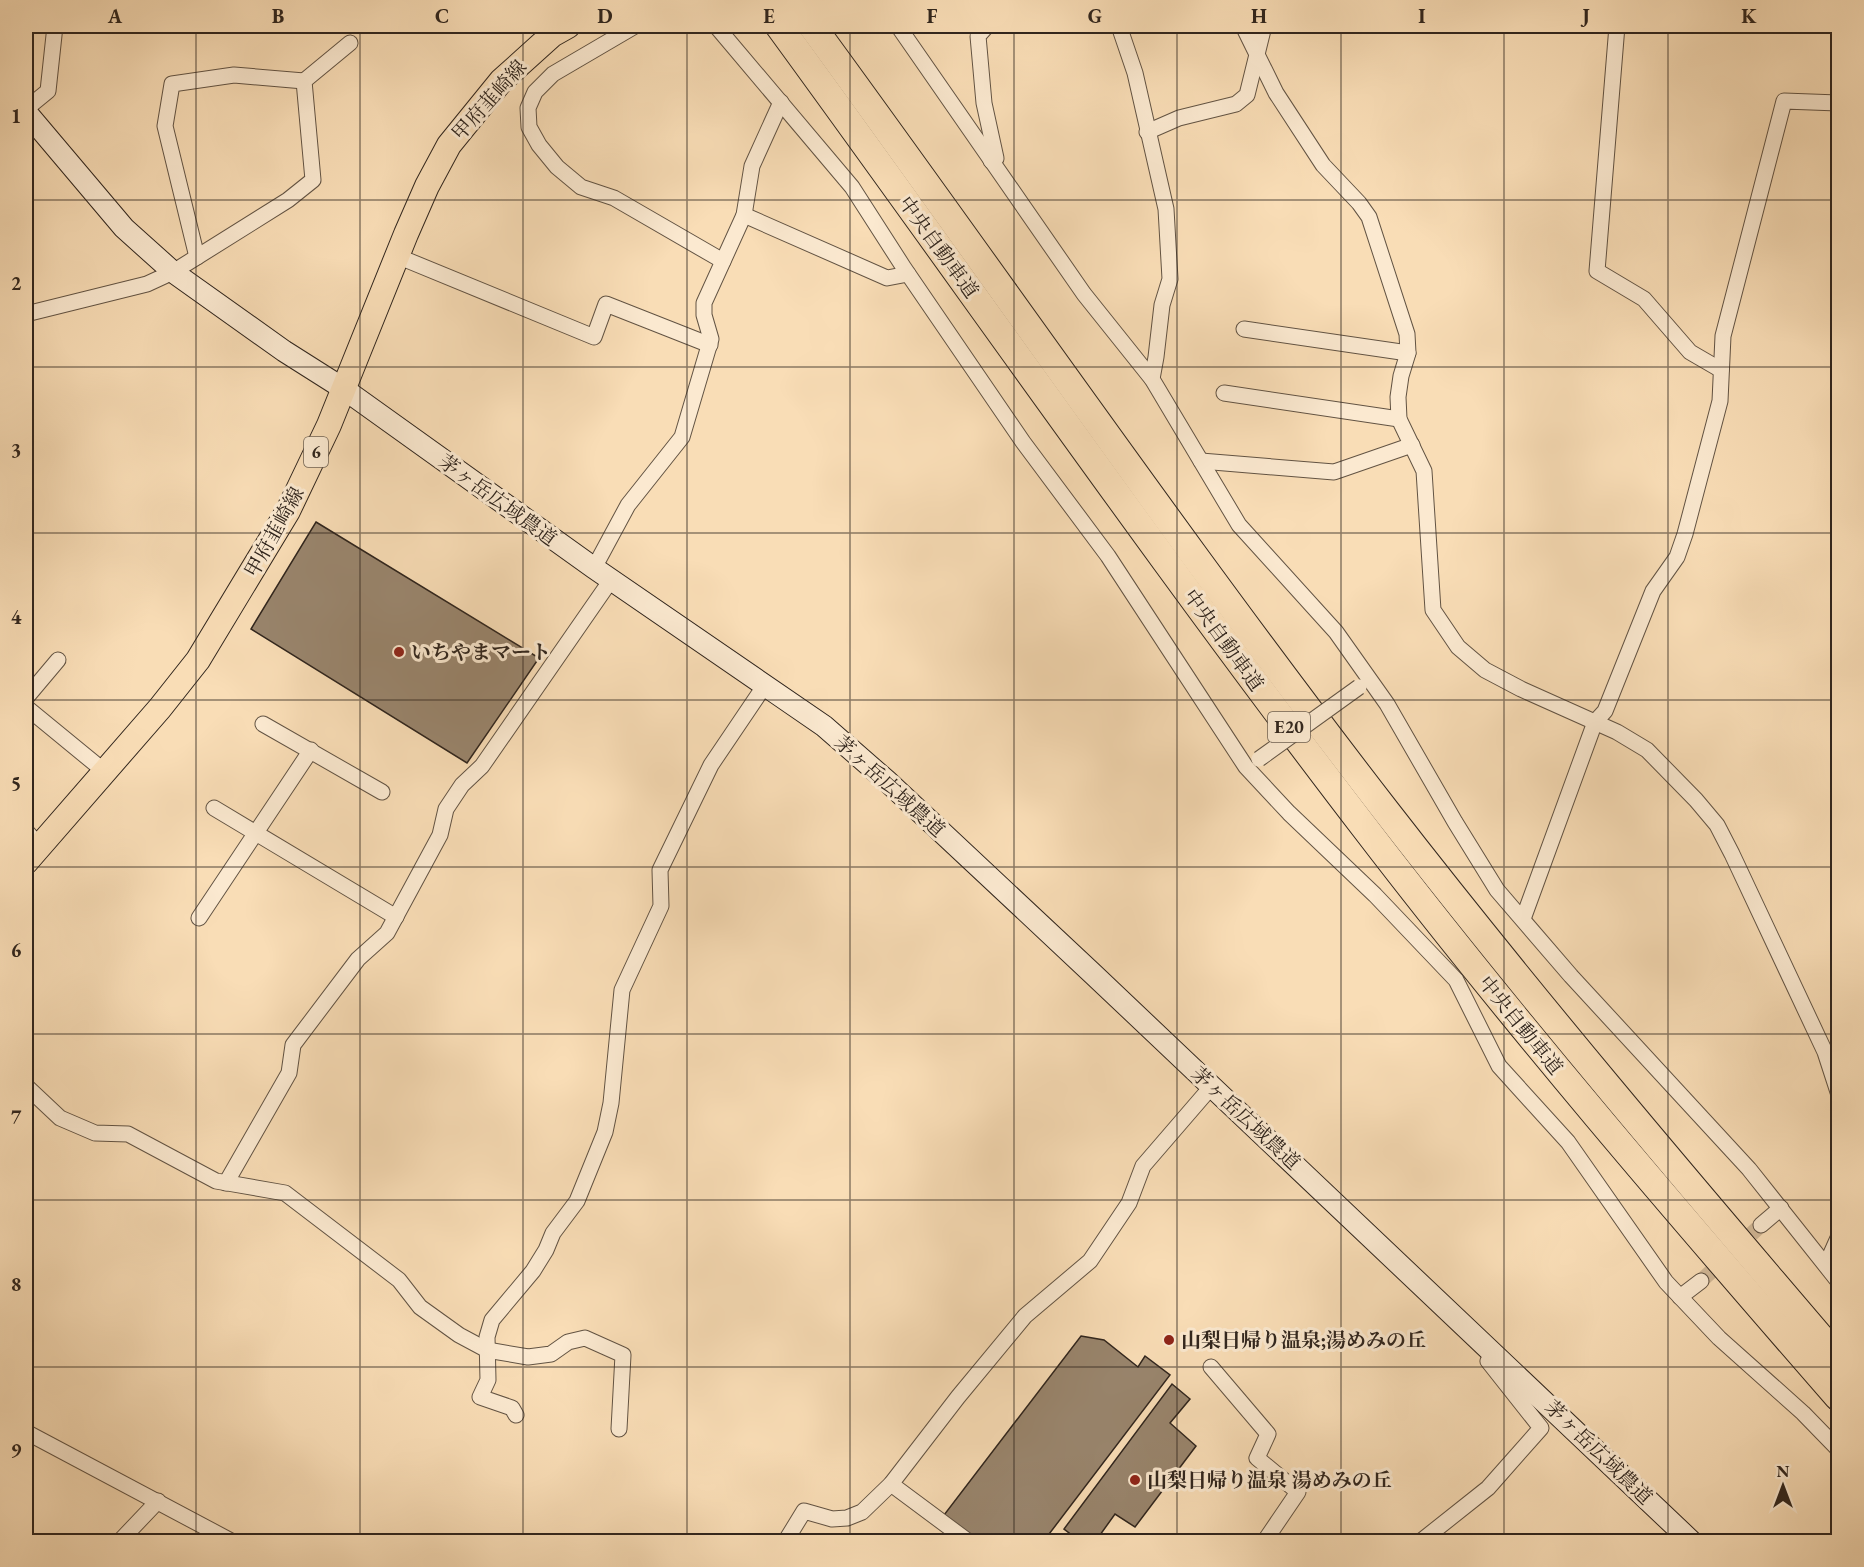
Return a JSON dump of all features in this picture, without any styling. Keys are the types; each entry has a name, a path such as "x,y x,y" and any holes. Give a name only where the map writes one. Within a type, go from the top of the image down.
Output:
{"highway":[{"path":"760,26 899,191"},
{"name":"中央自動車道","path":"779,26 1104,477 1247,672 1373,838 1520,1025 1697,1236 1839,1397"},
{"name":"中央自動車道","path":"812,26 1268,656 1386,812 1542,1009 1839,1358"},
{"path":"819,26 863,95"}],"main road":[{"name":"甲府韮崎線","path":"30,846 104,771 198,660 288,511 344,389 427,186 449,145 501,81 534,72 552,35 568,26"}],"street":[{"path":"26,110 48,91 55,26"},
{"path":"634,26 553,74 534,72 535,92 528,108 529,127 538,145 557,167 581,187 614,198 723,261"},
{"path":"716,26 852,187 908,274 1023,442 1108,556 1289,813 1375,894 1456,980 1499,1066 1568,1143 1666,1282 1719,1338 1803,1413 1839,1449"},
{"path":"898,26 1084,294 1152,379 1239,525 1336,632 1364,683 1387,704 1491,880 1572,976 1749,1169 1839,1281"},
{"path":"987,26 978,36 984,103 996,158 991,161"},
{"path":"1119,26 1135,73 1166,209 1170,279 1162,305 1152,379"},
{"path":"1243,26 1276,93 1323,165 1369,217 1407,334 1408,353 1398,397 1399,419 1424,471 1433,610 1458,647 1485,670 1617,732 1647,750 1696,800 1717,825 1732,854 1825,1052 1839,1092"},
{"path":"1147,132 1179,118 1236,104 1247,95 1264,26"},
{"path":"1617,26 1597,272 1644,299 1690,352 1721,370"},
{"path":"197,257 165,126 172,84 234,75 304,81 350,44"},
{"path":"26,314 147,284 174,272 288,200 313,180 304,81"},
{"path":"1523,919 1595,722 1605,711 1653,591 1677,557 1720,401 1723,336 1784,101 1839,103"},
{"path":"226,1183 289,1072 293,1045 358,959 387,933 441,835 446,809 462,785 482,766 602,574 628,505 682,437 711,339 704,315 704,303 744,215 752,166 781,102"},
{"name":"茅ヶ岳広域農道","path":"26,110 124,228 174,272 284,351 344,389 602,574 824,726 879,774 1212,1086 1692,1542"},
{"path":"744,215 886,278 908,274"},
{"path":"397,256 594,337 606,304 710,345"},
{"path":"1244,329 1408,353"},
{"path":"1224,393 1399,419"},
{"path":"1200,461 1334,472 1412,445"},
{"path":"26,698 58,660"},
{"path":"1252,763 1364,683"},
{"path":"516,1415 512,1408 480,1397 488,1380 487,1336 492,1320 533,1271 553,1233 577,1201 605,1132 611,1103 622,990 661,906 660,870 711,765 765,685"},
{"path":"26,707 104,771"},
{"path":"263,724 382,792"},
{"path":"199,918 311,750"},
{"path":"214,808 396,917"},
{"path":"26,1086 60,1118 95,1133 128,1134 216,1181 285,1193 399,1280 420,1307 459,1335 487,1350 528,1356 551,1354 568,1342 585,1338 623,1355 619,1429"},
{"path":"785,1542 804,1511 832,1519 847,1518 862,1512 891,1484 958,1397 1025,1316 1090,1261 1129,1203 1143,1166 1212,1086"},
{"path":"1761,1226 1781,1209"},
{"path":"1826,1265 1839,1238"},
{"path":"1680,1298 1701,1281"},
{"path":"1420,1542 1488,1488 1541,1428 1488,1361 1493,1351"},
{"path":"1211,1366 1268,1434 1257,1458 1298,1492 1264,1542"},
{"path":"26,1432 233,1542"},
{"path":"891,1484 969,1542"},
{"path":"119,1542 158,1501"}],"building":[{"path":"316,522 539,658 467,763 251,629"},
{"path":"1081,1336 1104,1340 1138,1367 1145,1356 1170,1375 1043,1542 979,1542 944,1515"},
{"name":"山梨日帰り温泉 湯めみの丘","path":"1172,1384 1190,1399 1170,1423 1196,1446 1135,1527 1115,1514 1095,1542 1081,1542 1064,1529"}],"tunnel":[{"path":"1701,1281 1761,1225"}],"place":[{"name":"いちやまマート","path":"399,652"},
{"name":"山梨日帰り温泉;湯めみの丘","path":"1169,1340"},
{"name":"山梨日帰り温泉 湯めみの丘","path":"1135,1480"}]}
